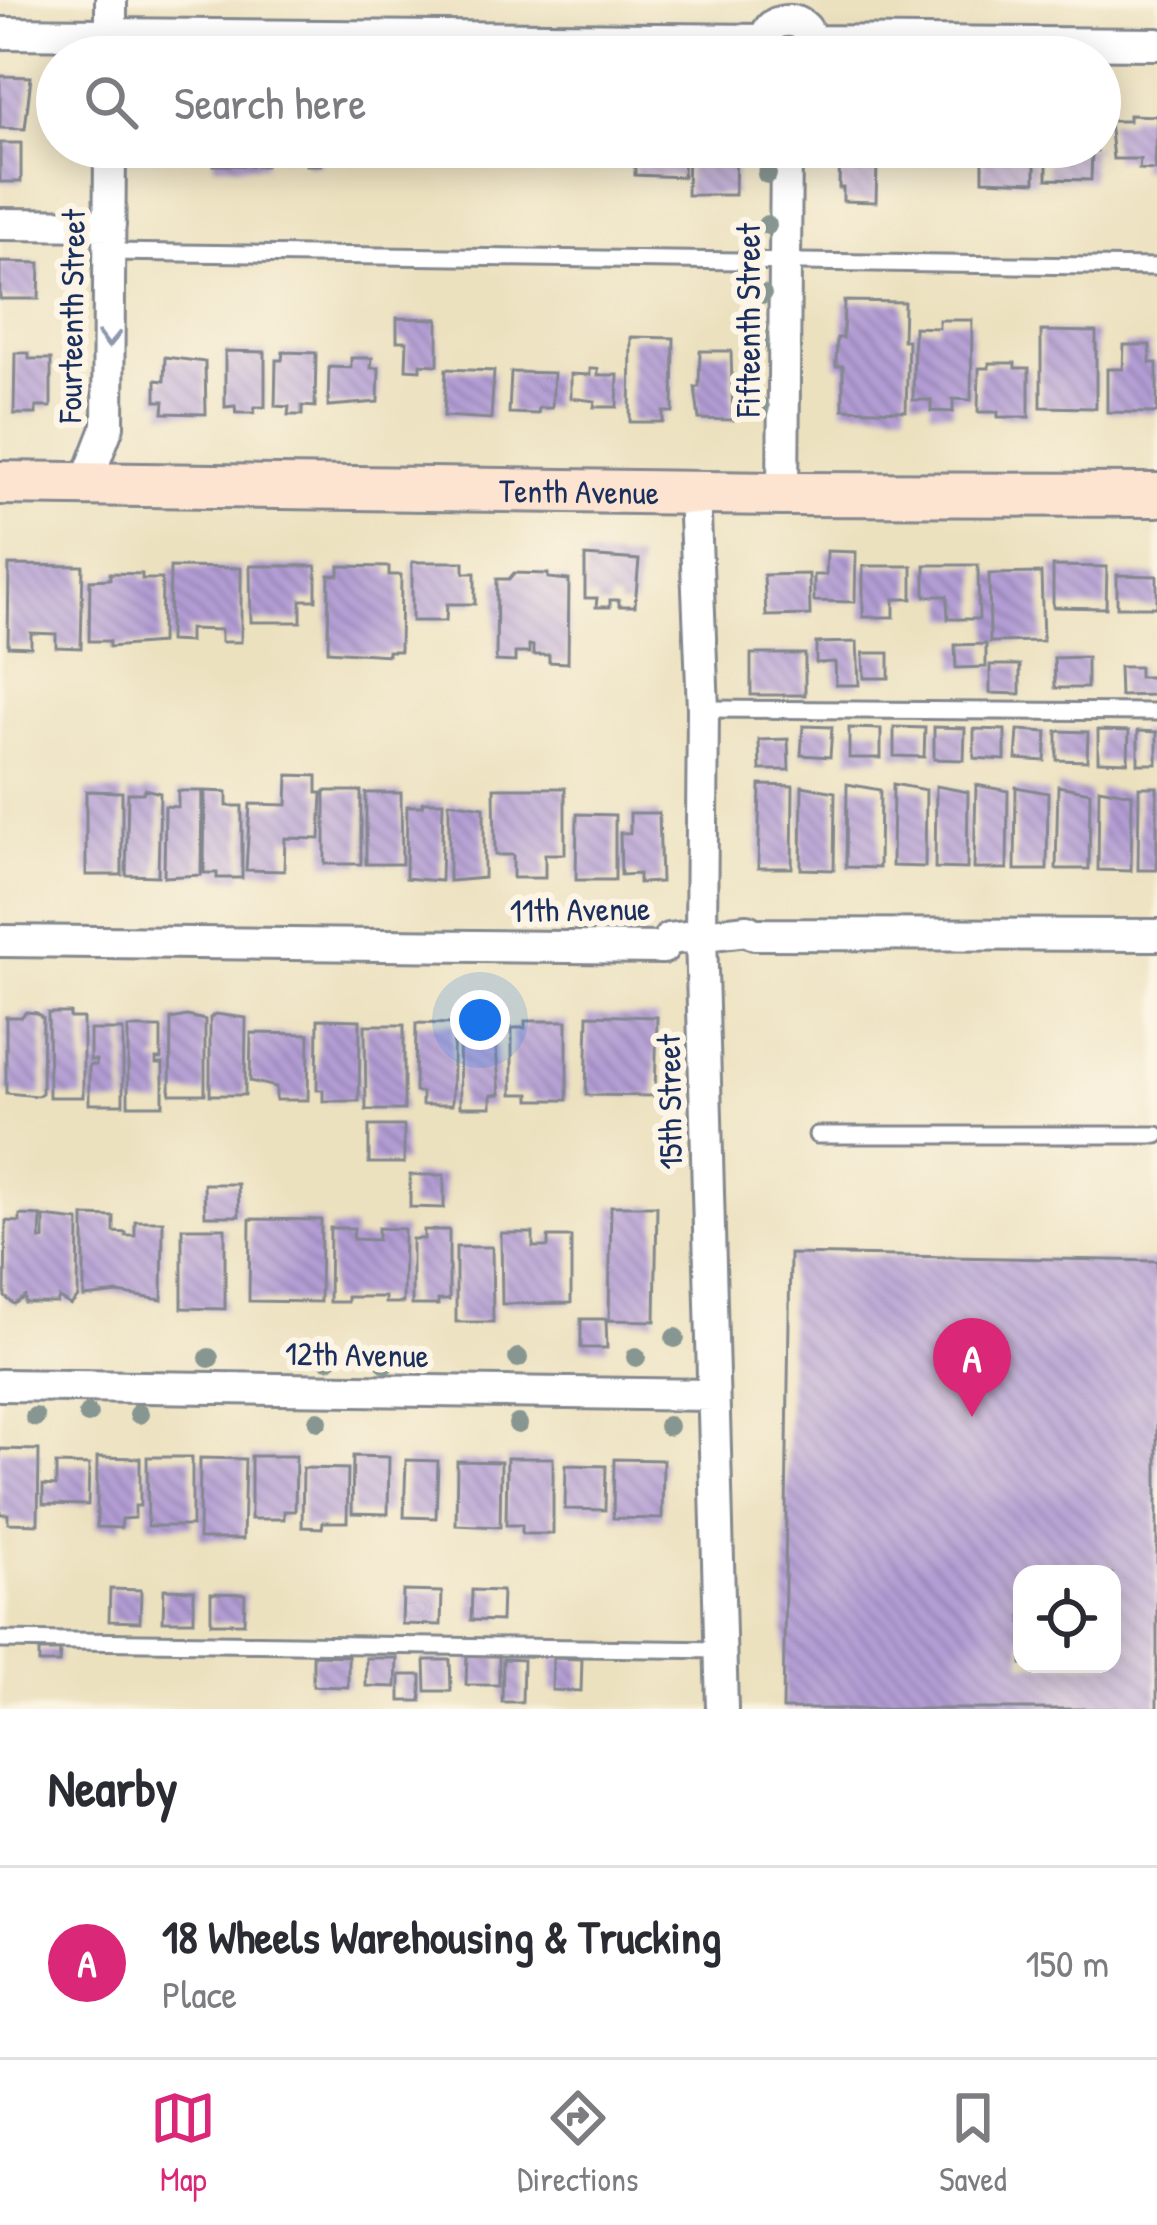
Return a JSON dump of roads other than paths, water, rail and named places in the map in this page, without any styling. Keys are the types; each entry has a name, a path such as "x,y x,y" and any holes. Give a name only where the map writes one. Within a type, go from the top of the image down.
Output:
{"main road":[{"name":"Tenth Avenue","path":"0,483 1157,495"}],"street":[{"path":"111,0 111,36"},
{"path":"0,33 36,37"},
{"path":"1121,43 1157,44"},
{"name":"Fourteenth Street","path":"86,483 108,426 110,168"},
{"name":"Fifteenth Street","path":"783,494 786,168"},
{"path":"0,224 110,239"},
{"name":"15th Street","path":"694,493 703,709 701,934 722,1709"},
{"name":"11th Avenue","path":"0,940 663,948 669,939 747,930 754,934 1157,934"},
{"name":"12th Avenue","path":"0,1385 713,1395"}],"lane":[{"path":"110,239 785,263 1157,267"},
{"path":"703,709 1157,712"},
{"path":"817,1135 1157,1135"},
{"path":"0,1640 722,1650"}],"place":[{"name":"18 Wheels Warehousing & Trucking","path":"972,1417"}]}
